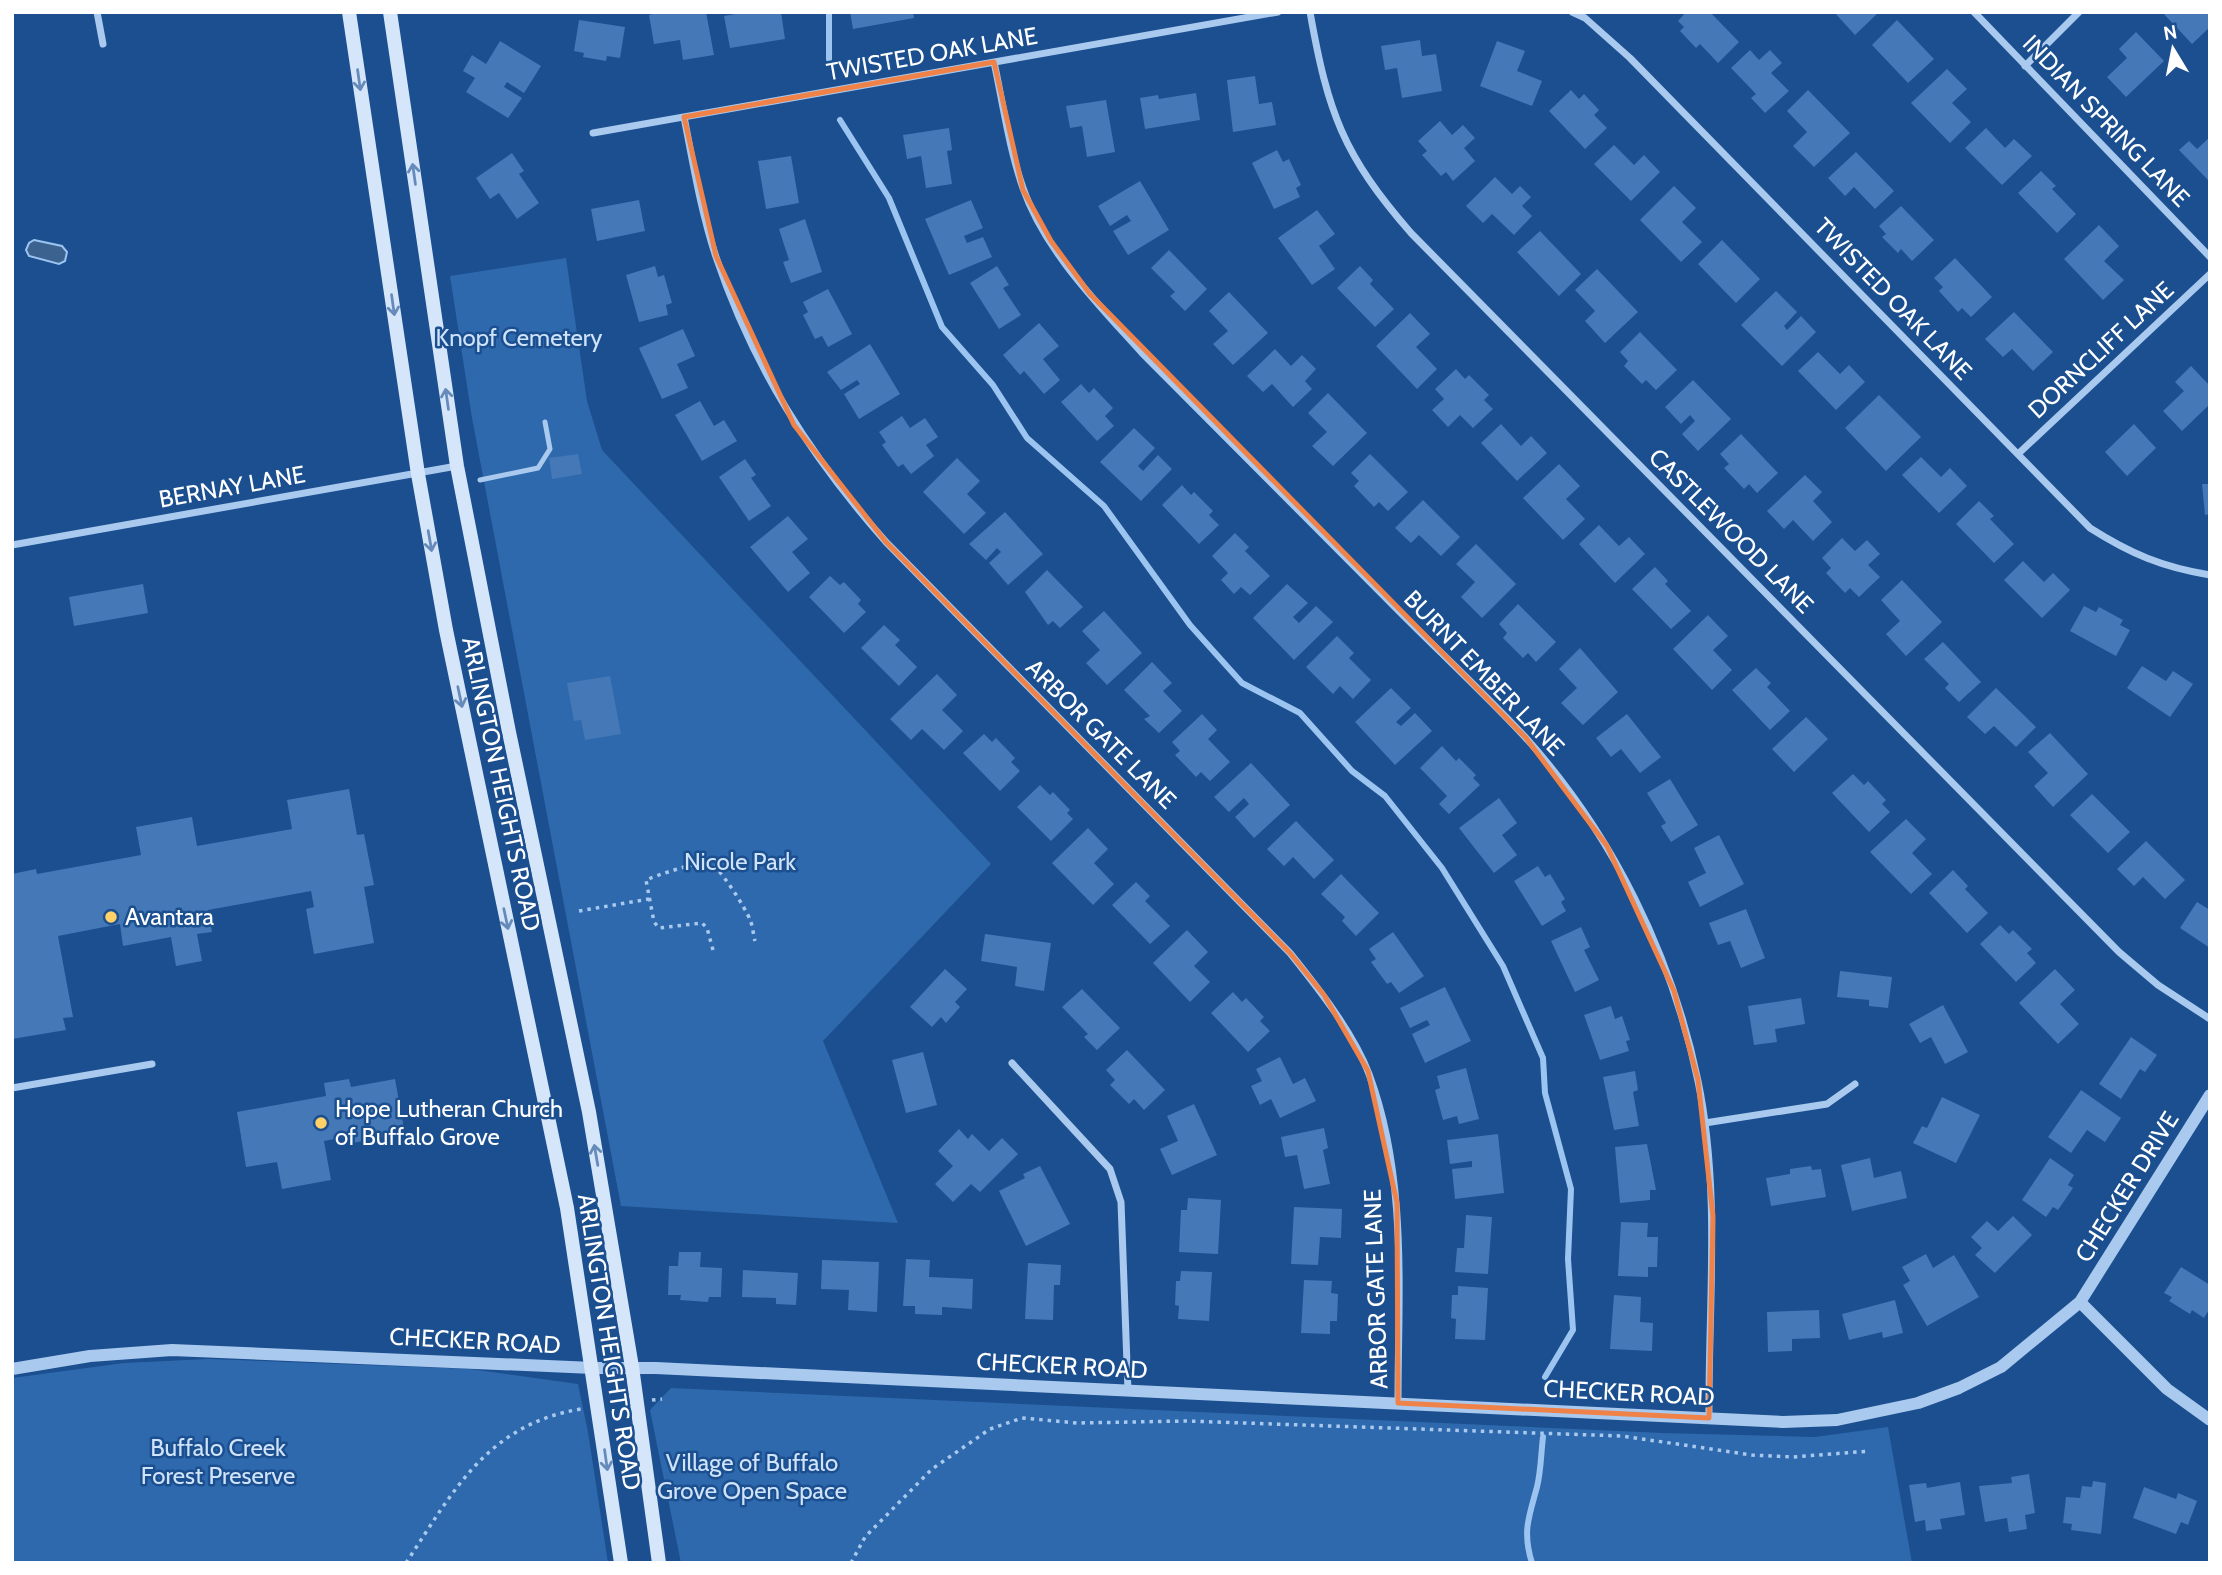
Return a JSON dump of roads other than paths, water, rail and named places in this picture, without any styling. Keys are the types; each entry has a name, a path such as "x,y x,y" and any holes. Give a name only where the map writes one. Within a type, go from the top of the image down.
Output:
{"main road":[{"name":"ARLINGTON HEIGHTS ROAD","path":"349,12 418,474 446,630 567,1208 621,1563"},
{"name":"ARLINGTON HEIGHTS ROAD","path":"390,12 457,466 509,732 579,1061 632,1367 659,1563"}],"street":[{"path":"97,12 103,44"},
{"name":"TWISTED OAK LANE","path":"593,133 1278,12"},
{"name":"CASTLEWOOD LANE","path":"1310,12 1321,75 1336,123 1374,190 1411,233 2119,953 2158,985 2210,1019"},
{"name":"TWISTED OAK LANE","path":"1572,12 1585,18 1630,58 2090,528 2130,553 2171,569 2210,575"},
{"name":"INDIAN SPRING LANE","path":"1974,12 2210,257"},
{"path":"2025,66 2079,12"},
{"name":"BURNT EMBER LANE","path":"994,62 1023,190 1051,241 1090,294 1142,353 1525,738 1607,846 1643,916 1674,991 1698,1080 1711,1161 1713,1216 1708,1320 1709,1418"},
{"name":"ARBOR GATE LANE","path":"684,117 716,256 749,339 794,425 817,458 841,491 886,542 1290,953 1324,995 1368,1071 1382,1116 1397,1203 1398,1403"},
{"name":"DORNCLIFF LANE","path":"2018,454 2210,274"},
{"name":"BERNAY LANE","path":"12,545 457,466"},
{"path":"1012,1063 1110,1169 1121,1202 1128,1391"},
{"path":"12,1088 152,1064"},
{"path":"1704,1123 1827,1104 1855,1084"},
{"name":"CHECKER DRIVE","path":"2080,1302 2210,1095"},
{"path":"2080,1302 2167,1389 2210,1420"},
{"name":"CHECKER ROAD","path":"12,1369 90,1356 172,1350 593,1368 632,1367 1709,1418 1837,1420 1918,1403 1959,1388 2001,1367 2080,1302"}],"lane":[{"path":"480,480 538,468 550,449 545,422"}],"waterway":[{"path":"829,12 829,59"},
{"path":"840,120 889,198 942,327 993,385 1027,438 1104,506 1190,625 1242,683 1300,713 1352,771 1385,796 1442,868 1503,966 1543,1058 1545,1093 1571,1189 1568,1259 1573,1330 1545,1377"},
{"path":"1532,1563 1527,1542 1528,1524 1538,1481 1543,1437"}],"place":[{"name":"Avantara","path":"111,917"},
{"name":"Hope Lutheran Church of Buffalo Grove","path":"321,1123"}],"park label":[{"name":"Knopf Cemetery","path":"519,338"},
{"name":"Nicole Park","path":"740,862"},
{"name":"Buffalo Creek Forest Preserve","path":"218,1462"},
{"name":"Village of Buffalo Grove Open Space","path":"752,1477"}]}
